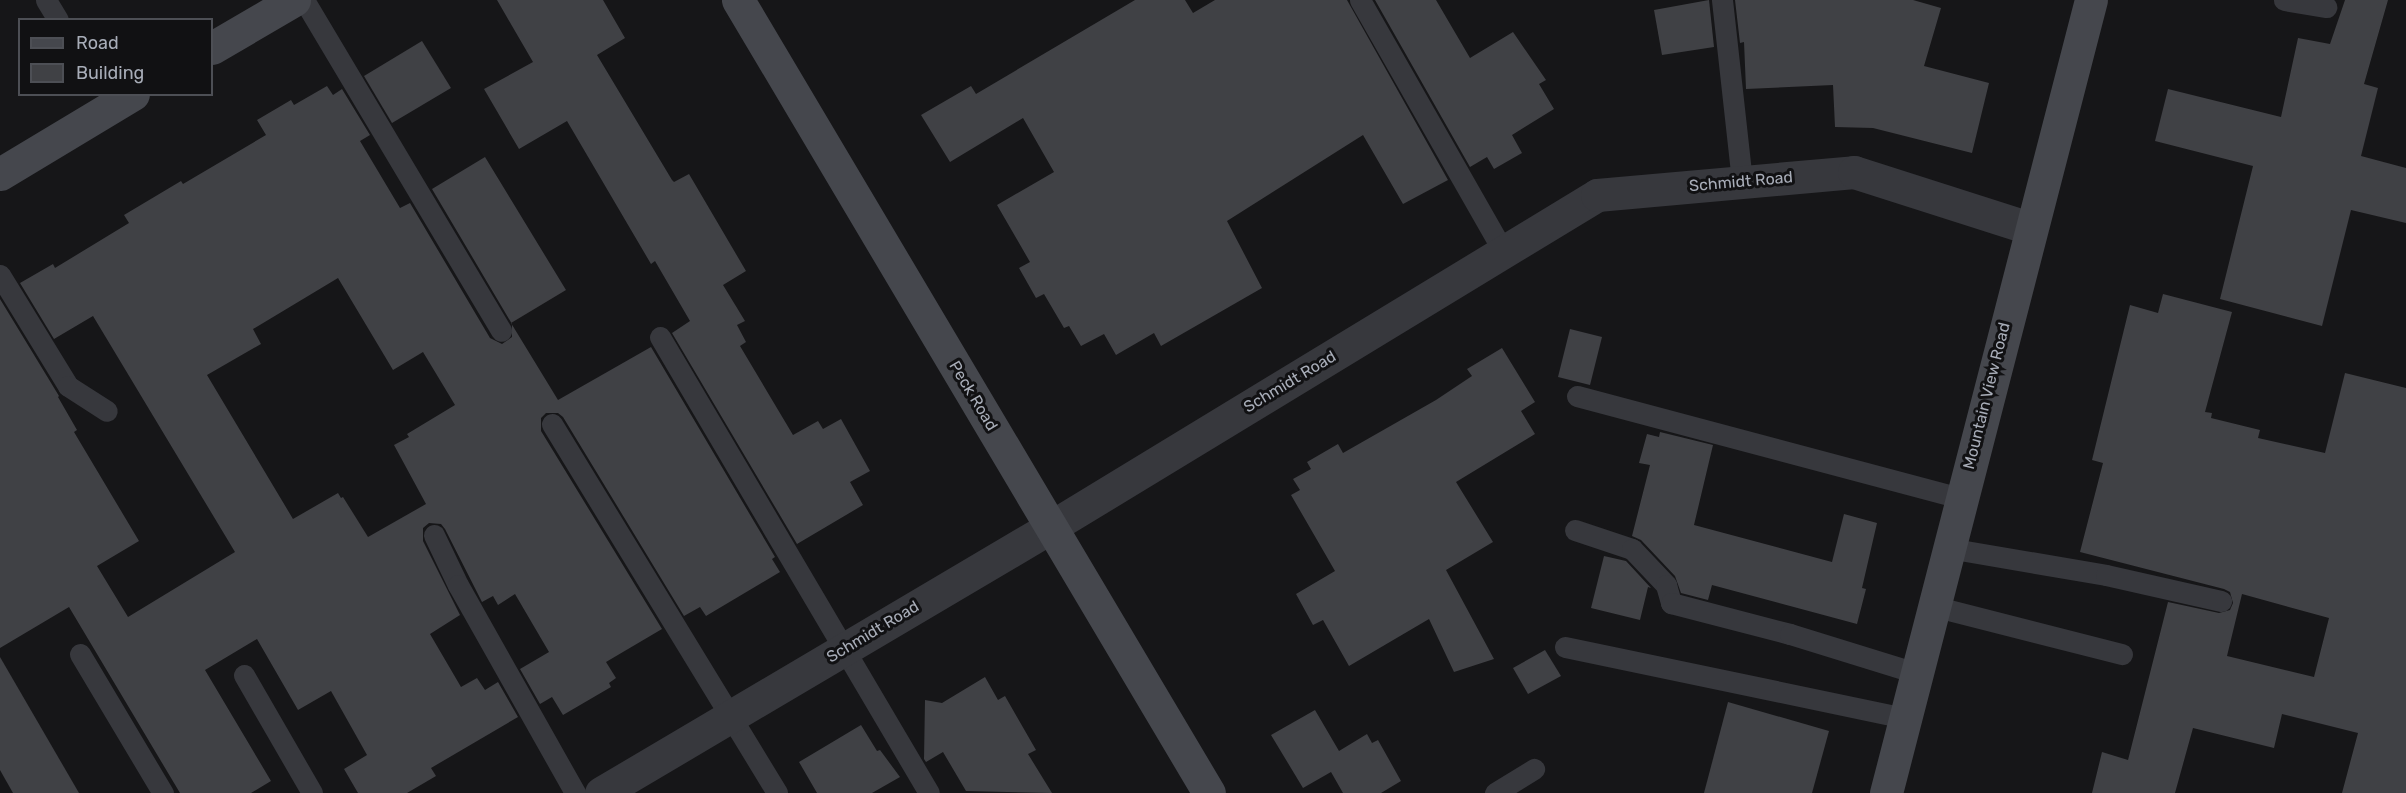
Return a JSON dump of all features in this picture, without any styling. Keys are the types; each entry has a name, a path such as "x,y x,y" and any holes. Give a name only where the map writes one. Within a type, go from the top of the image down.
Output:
{"street":[{"path":"213,47 294,0"},
{"name":"Peck Road","path":"738,0 1209,793"},
{"name":"Mountain View Road","path":"1886,793 2030,228 2091,0"},
{"path":"1,172 116,99"},
{"name":"Schmidt Road","path":"602,793 1051,527 1597,195 1854,172 2030,228"}],"lane":[{"path":"46,0 57,18"},
{"path":"304,0 501,331"},
{"path":"1360,0 1504,252"},
{"path":"1722,0 1742,182"},
{"path":"2284,0 2326,8"},
{"path":"0,275 68,386 107,411"},
{"path":"660,337 929,793"},
{"path":"1577,396 1961,498"},
{"path":"552,424 777,793"},
{"path":"1575,530 1632,549 1666,585 1671,603 1790,634 1916,673"},
{"path":"434,535 458,585 575,793"},
{"path":"1948,548 2106,575 2221,601"},
{"path":"1933,606 2122,654"},
{"path":"1565,647 1905,718"},
{"path":"80,654 163,793"},
{"path":"244,675 312,793"},
{"path":"1495,793 1534,769"}],"building":[{"path":"497,0 603,0 625,38 597,55 672,180 674,182 689,174 746,271 723,285 745,321 737,325 746,342 740,346 793,435 818,421 823,429 841,419 870,471 850,482 863,505 797,544 672,333 690,321 655,261 651,264 567,121 519,149 484,89 533,62"},
{"path":"1135,0 1185,0 1193,13 1215,0 1347,0 1448,180 1403,204 1363,135 1227,221 1262,288 1161,346 1154,333 1116,355 1104,334 1081,346 1069,326 1064,328 1044,294 1036,298 1019,268 1030,262 997,205 1054,172 1023,118 950,162 921,115 971,86 976,94"},
{"path":"1375,0 1436,0 1470,58 1513,32 1546,80 1539,84 1554,109 1512,135 1522,153 1494,169 1487,157 1470,167"},
{"path":"1709,0 1714,47 1662,55 1654,10"},
{"path":"1735,0 1913,0 1941,8 1924,66 1989,83 1972,153 1873,128 1835,127 1833,85 1746,89 1744,42 1740,43"},
{"path":"2345,0 2388,0 2364,84 2378,88 2361,156 2406,168 2406,223 2351,210 2322,326 2220,299 2253,166 2155,141 2168,89 2281,117 2298,38 2330,44"},
{"path":"422,41 451,88 392,123 364,76"},
{"path":"327,86 333,95 342,89 370,135 360,141 400,208 410,203 490,338 502,344 512,337 512,325 558,400 651,347 775,557 772,559 780,572 706,616 700,607 684,616 563,417 558,413 546,413 541,418 541,431 662,629 606,662 616,678 609,683 611,687 563,715 552,697 540,704 520,669 549,652 515,594 498,605 493,596 482,602 445,529 441,524 429,523 423,528 423,541 460,615 430,634 461,687 477,678 485,690 498,682 518,717 431,768 436,776 407,793 358,793 344,769 367,755 331,691 298,710 257,639 205,670 271,781 251,793 180,793 69,607 0,648 0,299 59,396 77,430 74,432 139,541 97,566 128,617 235,552 93,316 54,339 20,283 53,264 55,268 129,223 124,215 181,181 183,184 266,135 257,120 291,100 294,105","holes":["338,278 393,370 423,352 455,405 407,434 409,437 394,445 426,504 368,537 343,497 341,498 338,493 293,519 207,375 261,344 253,329"]},
{"path":"485,157 566,290 511,323 432,189"},
{"path":"2163,294 2232,312 2205,412 2212,413 2211,418 2260,430 2258,438 2325,453 2345,373 2406,388 2406,793 2342,793 2358,733 2282,714 2274,748 2193,728 2175,793 2092,793 2102,752 2128,760 2168,602 2219,613 2230,610 2233,603 2230,592 2224,589 2080,552 2103,463 2092,460 2130,305 2158,313","holes":["2242,594 2329,618 2314,677 2227,656"]},
{"path":"1570,329 1602,337 1590,385 1558,377"},
{"path":"1502,348 1535,402 1521,411 1535,434 1456,482 1493,542 1446,570 1494,659 1454,672 1429,619 1349,666 1323,620 1313,625 1296,594 1335,571 1291,495 1300,490 1293,479 1311,469 1307,462 1338,444 1343,453 1436,400 1472,376 1467,369"},
{"path":"1660,432 1713,445 1694,525 1832,562 1844,514 1877,523 1862,588 1866,589 1857,624 1712,585 1708,600 1681,593 1675,576 1641,540 1632,536 1650,465 1639,463 1647,434 1659,437"},
{"path":"1604,556 1626,561 1651,588 1648,587 1640,620 1591,608"},
{"path":"1545,650 1561,676 1528,694 1513,668"},
{"path":"0,657 79,793 13,793 0,770"},
{"path":"985,677 998,700 1005,696 1036,750 1028,754 1052,793 966,791 943,752 926,762 924,759 925,700 942,703"},
{"path":"1728,702 1829,731 1812,793 1704,793"},
{"path":"1315,710 1339,751 1367,734 1372,743 1378,740 1401,781 1381,793 1343,793 1331,772 1303,788 1271,735"},
{"path":"861,725 877,751 880,750 900,777 872,793 817,793 799,762"}]}
